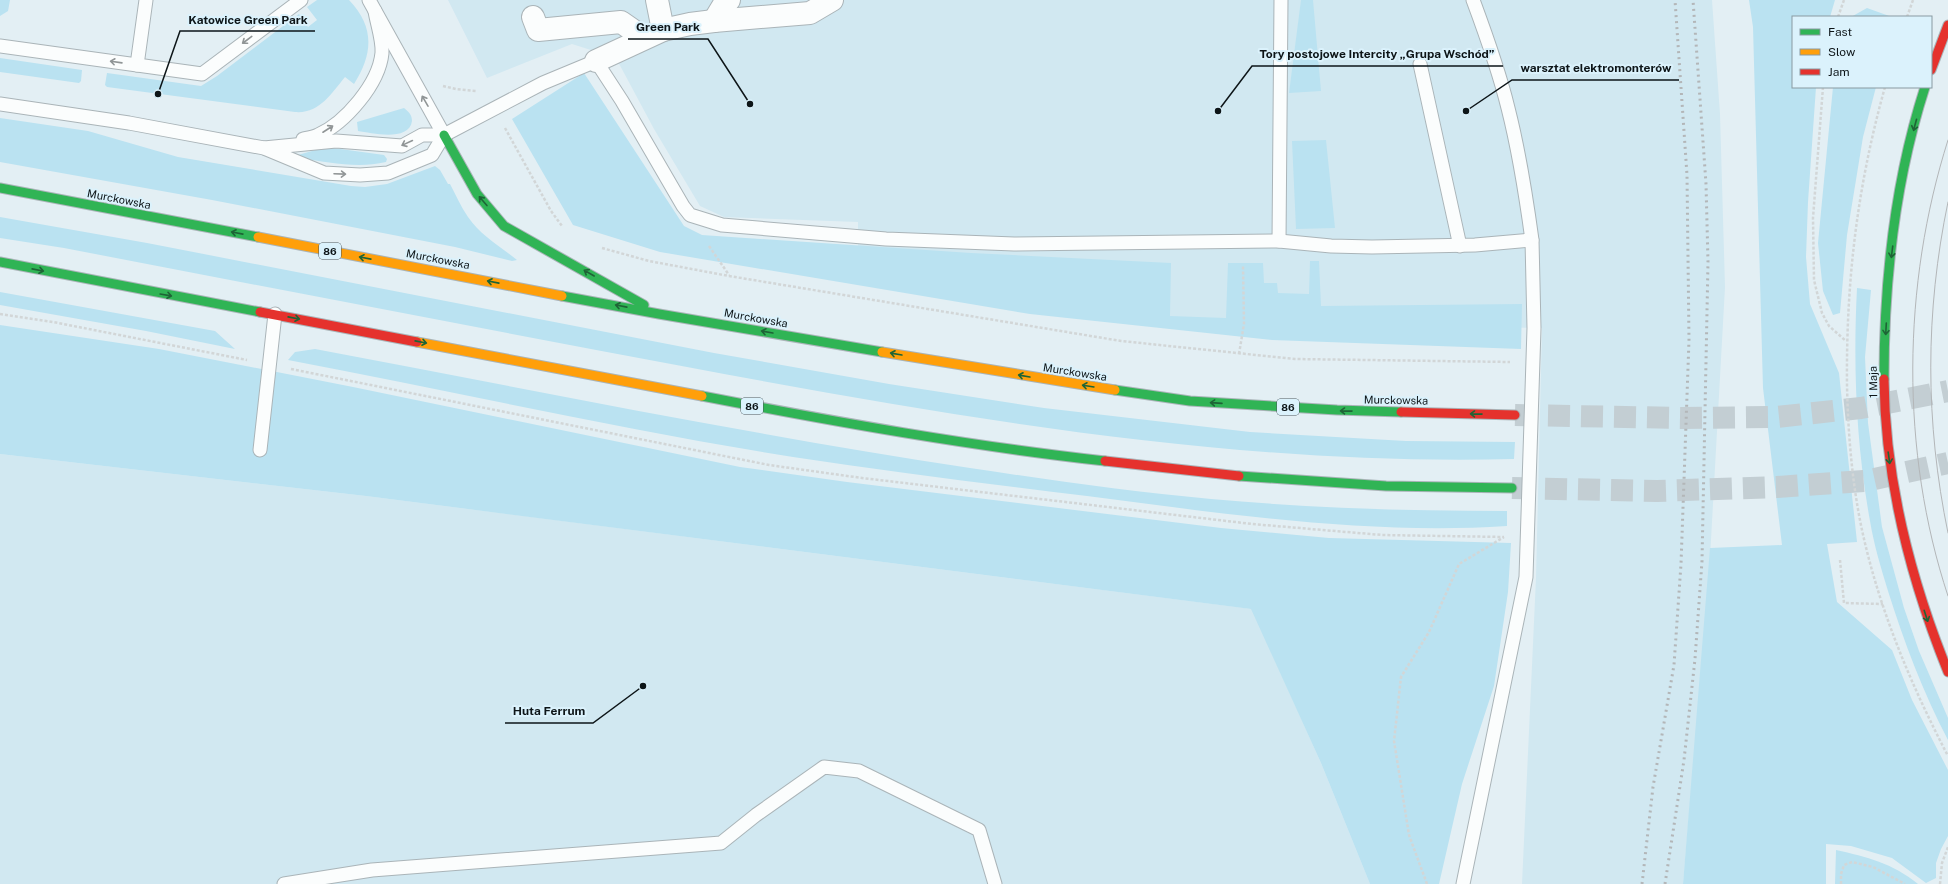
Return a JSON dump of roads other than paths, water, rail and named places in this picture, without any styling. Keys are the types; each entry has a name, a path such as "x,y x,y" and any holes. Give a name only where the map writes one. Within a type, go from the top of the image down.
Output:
{"main road":[{"path":"1932,67 1948,25"},
{"name":"1 Maja","path":"1925,88 1913,132 1898,202 1887,290 1884,367 1885,395 1887,443 1898,511 1914,579 1930,628 1948,672"},
{"path":"444,135 477,194 504,226 659,314"},
{"name":"Murckowska","path":"0,188 659,314 1062,382 1190,401 1337,410 1515,415"},
{"name":"86","path":"0,262 864,427 1035,453 1259,478 1386,486 1512,488"}],"street":[{"path":"653,34 657,0"},
{"path":"714,21 726,1 729,0"},
{"path":"596,61 653,34 690,24 810,13 832,0"},
{"path":"533,17 538,30 621,22 653,34"}],"lane":[{"path":"137,65 146,0"},
{"path":"0,46 202,74 301,0"},
{"path":"1279,241 1281,0"},
{"path":"1463,884 1526,577 1534,328 1532,240 1520,163 1508,107 1490,46 1473,0"},
{"path":"372,5 444,135"},
{"path":"264,148 318,135 342,120 358,103 377,71 382,53 372,5"},
{"path":"264,148 336,142 402,146 422,135 444,135 543,83 596,61 622,101 682,206 690,215 722,225 902,240 1014,244 1279,241 1331,246 1460,246 1532,240"},
{"path":"1420,64 1460,246"},
{"path":"0,104 118,121 264,148 324,173 360,175 388,173 432,155 444,135"},
{"path":"260,450 275,314"},
{"path":"284,884 372,870 721,843 756,815 824,767 859,771 979,830 995,884"}],"tunnel":[{"path":"1515,415 1682,418 1776,417 1861,408 1948,391"},
{"path":"1512,488 1657,491 1777,487 1865,481 1948,463"}],"tram line":[{"path":"1948,140 1933,195 1922,252 1915,310 1913,368 1915,426 1921,484 1932,541 1948,596"},
{"path":"1948,202 1940,243 1935,285 1931,367 1935,450 1940,491 1948,533"}],"railway":[{"path":"1642,884 1653,787 1674,665 1681,564 1689,340 1687,175 1675,0"},
{"path":"1665,884 1684,760 1695,659 1702,561 1708,262 1706,184 1693,0"}],"place":[{"name":"Katowice Green Park","path":"158,94"},
{"name":"Green Park","path":"750,104"},
{"name":"Tory postojowe Intercity „Grupa Wschód”","path":"1218,111"},
{"name":"warsztat elektromonterów","path":"1466,111"},
{"name":"Huta Ferrum","path":"643,686"}]}
